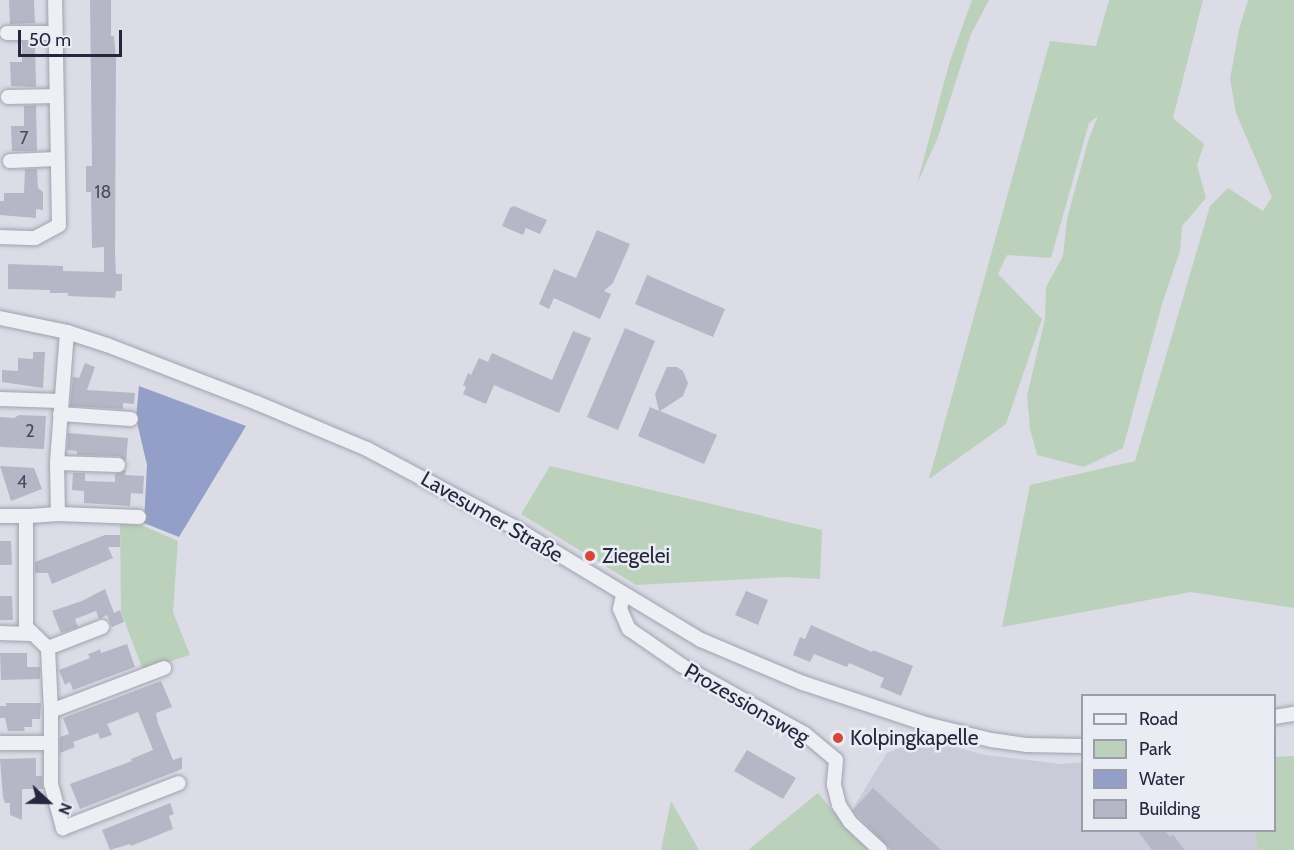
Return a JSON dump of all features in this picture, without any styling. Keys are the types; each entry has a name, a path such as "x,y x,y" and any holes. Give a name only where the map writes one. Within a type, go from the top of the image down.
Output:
{"street":[{"path":"0,237 35,238 59,225 55,0"},
{"path":"7,33 55,33"},
{"path":"8,97 56,96"},
{"path":"10,161 57,159"},
{"name":"Lavesumer Straße","path":"0,318 67,332 257,403 366,449 512,526 674,626 728,653 880,710 991,740 1026,745 1081,746"},
{"path":"58,514 57,463 67,332"},
{"path":"0,399 131,419"},
{"path":"57,463 118,465"},
{"path":"0,516 58,514 139,518"},
{"path":"26,516 26,627 30,634 48,648 51,784 63,828 179,783"},
{"name":"Prozessionsweg","path":"623,595 620,609 628,629 681,665 805,735 836,760 834,785 839,805 850,822 880,850"},
{"path":"48,648 102,627"},
{"path":"0,633 30,634"},
{"path":"51,711 164,668"},
{"path":"1276,717 1294,714"},
{"path":"0,743 51,743"}],"shaded area":[{"path":"923,739 986,755 1061,764 1081,762 1081,832 1254,832 1258,850 891,850 850,813 887,753"}],"green space":[{"path":"972,0 989,0 971,34 938,137 917,184 949,64"},
{"path":"1109,0 1203,0 1173,118 1204,144 1197,165 1206,198 1182,226 1180,251 1162,304 1123,448 1084,467 1037,455 1030,429 1027,396 1045,319 1046,287 1063,256 1067,219 1089,138 1098,116 1089,123 1051,258 1007,255 998,274 1042,319 1006,424 929,479 1050,41 1096,46"},
{"path":"1248,0 1294,0 1294,608 1191,592 1002,627 1030,485 1135,461 1210,206 1228,188 1263,211 1272,197 1236,113 1230,79 1239,30"},
{"path":"550,466 822,530 820,579 786,577 636,585 521,514"},
{"path":"120,524 141,525 178,541 173,612 190,655 143,670 121,612"},
{"path":"1294,756 1294,850 1258,850 1254,832 1276,832 1276,757"},
{"path":"818,793 869,850 748,850"},
{"path":"671,801 699,850 661,850"}],"water":[{"path":"139,386 246,426 179,537 144,523 147,465 136,418"}],"building":[{"path":"9,0 34,0 35,23 10,24"},
{"path":"90,0 111,0 111,36 114,36 116,59 115,253 116,274 122,274 122,291 116,291 115,298 68,296 68,293 50,293 50,290 8,289 8,264 63,266 63,271 104,272 104,247 92,248 91,192 86,192 86,166 92,166"},
{"path":"22,42 35,42 36,87 11,86 10,62 22,62"},
{"path":"36,105 37,151 12,151 11,126 24,126 24,106"},
{"path":"25,169 37,169 38,188 43,192 43,210 36,209 36,218 0,215 0,201 4,201 4,193 24,193"},
{"path":"514,206 547,220 540,234 526,228 523,235 502,226 510,208"},
{"path":"597,230 630,244 613,283 604,291 611,294 600,319 554,298 549,309 539,304 554,269 576,278"},
{"path":"647,275 725,309 713,337 635,304"},
{"path":"625,328 655,341 618,430 587,417"},
{"path":"573,331 591,338 559,413 494,385 486,404 463,394 466,387 463,385 468,373 471,375 479,358 488,362 492,353 552,380"},
{"path":"33,352 45,352 43,388 2,382 2,370 18,371 18,358 33,359"},
{"path":"85,363 95,367 87,390 135,393 134,404 123,403 123,409 70,406 73,377 79,378"},
{"path":"667,367 677,367 683,371 688,383 683,396 660,411 717,435 704,464 638,436 650,407 659,411 655,394"},
{"path":"19,415 46,416 44,449 0,447 0,417 14,418"},
{"path":"68,433 128,438 126,461 119,456 77,455 77,451 67,450"},
{"path":"0,466 34,468 42,489 11,501"},
{"path":"126,470 125,475 144,476 143,494 131,493 130,506 84,503 84,491 72,490 73,473 85,473 85,481 115,482 115,474"},
{"path":"105,535 120,535 120,547 108,547 113,558 52,584 48,573 35,573 35,562"},
{"path":"0,541 11,541 12,565 0,565"},
{"path":"105,589 114,613 120,610 124,622 112,627 107,615 99,619 96,611 75,619 78,627 61,633 52,611 82,601"},
{"path":"746,591 768,600 758,625 735,615"},
{"path":"0,596 12,596 13,620 0,620"},
{"path":"811,625 872,652 873,650 913,666 901,696 880,687 884,678 849,663 847,667 814,654 810,662 793,655 800,637 805,639"},
{"path":"127,644 135,667 73,690 70,682 65,685 59,670 90,658 88,654 100,649 101,653"},
{"path":"0,653 27,653 27,667 40,667 40,679 1,680"},
{"path":"161,681 172,707 156,713 158,723 173,760 182,757 182,769 80,809 70,784 132,761 131,759 153,750 138,712 107,724 112,735 100,739 98,733 73,742 75,747 60,753 60,737 69,734 63,718"},
{"path":"6,703 41,703 40,719 32,719 32,727 24,727 25,731 8,731 5,718 0,718 0,706 6,706"},
{"path":"747,750 796,778 783,799 734,771"},
{"path":"36,758 36,776 42,776 43,789 22,789 22,820 10,815 10,803 5,803 0,759"},
{"path":"873,788 941,850 891,850 853,810"},
{"path":"170,803 174,814 169,816 173,829 131,846 130,844 110,850 102,830"},
{"path":"1139,832 1166,832 1170,837 1173,835 1185,850 1152,850"}],"place":[{"name":"Ziegelei","path":"590,556"},
{"name":"Kolpingkapelle","path":"838,738"}]}
